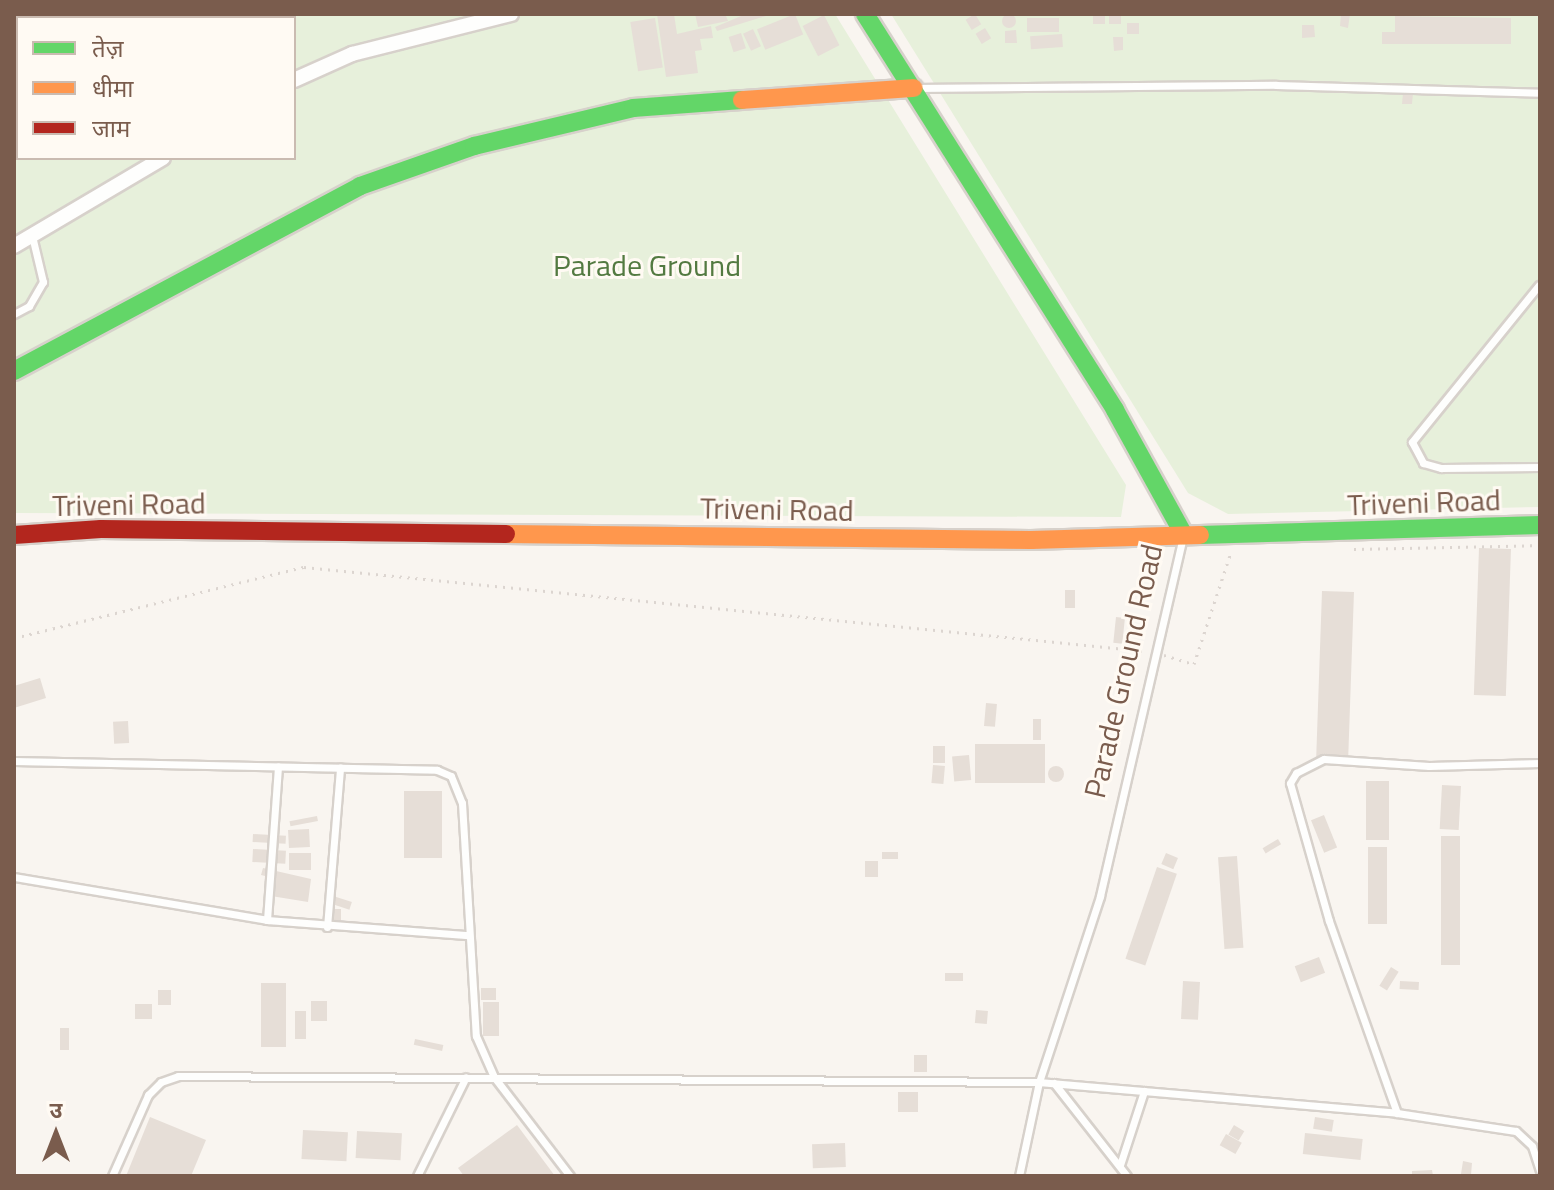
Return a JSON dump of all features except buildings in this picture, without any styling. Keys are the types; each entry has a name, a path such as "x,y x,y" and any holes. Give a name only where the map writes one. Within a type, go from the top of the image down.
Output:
{"street":[{"path":"296,79 352,54 511,14"},
{"name":"Parade Ground Road","path":"865,14 1115,410 1184,535"},
{"path":"14,371 293,218 360,186 474,146 633,108 914,88"},
{"path":"14,246 160,160"},
{"name":"Triveni Road","path":"14,535 101,529 1031,540 1540,525"}],"lane":[{"path":"914,88 1276,85 1540,93"},
{"path":"14,314 29,306 43,282 32,236"},
{"path":"1539,285 1412,442 1423,463 1441,468 1540,467"},
{"name":"Parade Ground Road","path":"1019,1176 1039,1082 1100,896 1184,535"},
{"path":"1397,1113 1329,921 1290,783 1296,773 1324,759 1429,766 1540,763"},
{"path":"14,761 437,770 457,784 476,1036 494,1077 570,1176"},
{"path":"267,920 278,766"},
{"path":"327,927 340,768"},
{"path":"14,877 267,920 327,927 468,935"},
{"path":"112,1176 148,1095 161,1082 178,1076 1054,1083 1397,1113 1516,1131 1532,1146 1540,1171"},
{"path":"417,1176 466,1077"},
{"path":"1054,1083 1127,1176"},
{"path":"1120,1165 1126,1132 1144,1091"}],"path":[{"path":"1339,549 1540,545"},
{"path":"14,638 304,567 1155,653 1194,664 1231,552 1246,551"}],"green space":[{"name":"Parade Ground","path":"14,14 835,14 1126,485 1121,517 14,513"},
{"path":"891,14 1540,14 1540,507 1228,514 1188,493"}],"waterway":[{"path":"214,16 218,14"}],"traffic: fast":[{"path":"865,14 1115,410 1184,535"},
{"path":"14,371 360,186 474,146 633,108 742,100"},
{"path":"1200,535 1540,525"}],"traffic: slow":[{"path":"742,100 914,88"},
{"path":"506,534 1031,540 1200,535"}],"traffic: jam":[{"path":"14,535 101,529 506,534"}]}
